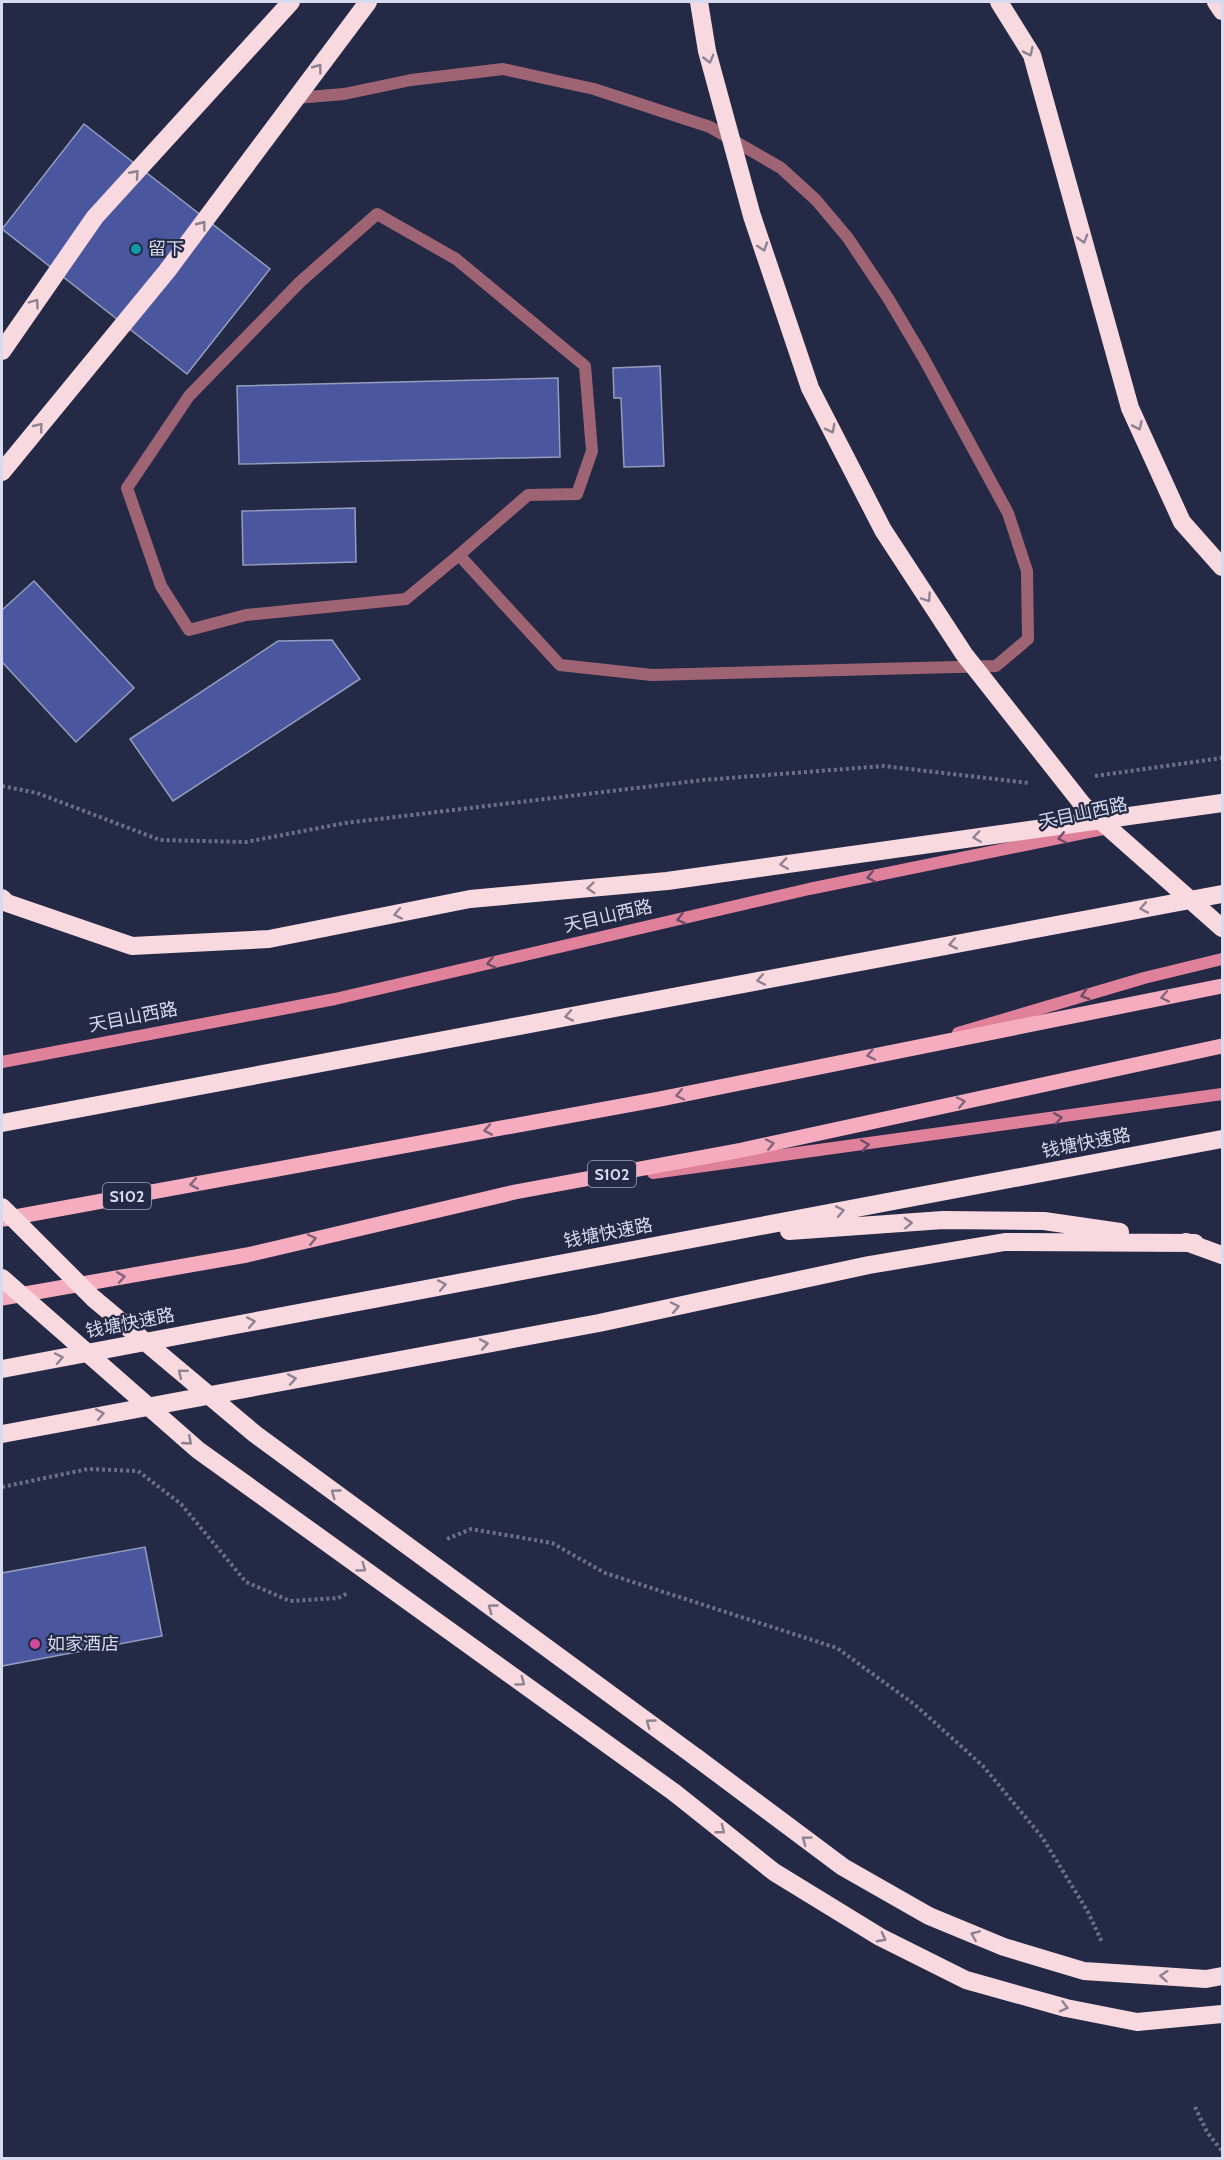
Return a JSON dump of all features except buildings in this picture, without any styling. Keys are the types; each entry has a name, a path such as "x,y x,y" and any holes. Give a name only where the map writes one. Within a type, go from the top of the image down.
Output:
{"highway":[{"path":"2,351 95,217 291,2"},
{"path":"2,472 167,272 368,2"},
{"path":"699,2 707,51 752,216 810,388 882,530 964,654 1083,805 1222,928"},
{"path":"999,2 1032,55 1130,408 1182,522 1222,567"},
{"path":"1216,2 1222,11"},
{"path":"2,898 7,903 132,946 269,939 470,899 667,881 1222,804"},
{"path":"2,1123 1222,894"},
{"name":"钱塘快速路","path":"2,1369 1222,1139"},
{"path":"2,1207 93,1298 255,1434 843,1867 929,1916 993,1943 1084,1971 1206,1979 1222,1976"},
{"path":"641,1248 808,1229 943,1220 1044,1221 1195,1243 1222,1255"},
{"path":"2,1434 599,1323 869,1265 1005,1242 1195,1243"},
{"path":"2,1278 198,1450 675,1793 774,1872 880,1937 966,1980 1066,2008 1137,2022 1222,2014"}],"main road":[{"name":"天目山西路","path":"2,1062 335,999 809,889 1222,804"},
{"path":"907,1048 1144,978 1222,959"},
{"name":"S102","path":"2,1219 648,1101 1222,986"},
{"name":"S102","path":"2,1298 247,1255 515,1192 742,1150 1222,1046"},
{"path":"515,1192 965,1132 1222,1094"}],"lane":[{"path":"296,98 344,94 411,80 503,69 594,90 710,127 781,168 816,200 848,238 923,357 1008,513 1027,571 1028,639 996,666 652,675 560,665 459,555"},
{"path":"378,214 456,259 585,366 592,451 577,494 528,495 459,555 406,599 246,615 189,630 161,586 128,488 189,396 300,282 378,214"}],"path":[{"path":"1084,777 1222,758"},
{"path":"2,786 37,794 160,840 246,842 345,823 703,780 884,766 1038,784"},
{"path":"605,1573 837,1648 914,1704 983,1766 1042,1837 1088,1912 1106,1952"},
{"path":"1195,2107 1207,2132 1222,2151"}],"place":[{"name":"留下","path":"136,249"},
{"name":"如家酒店","path":"35,1644"}]}
